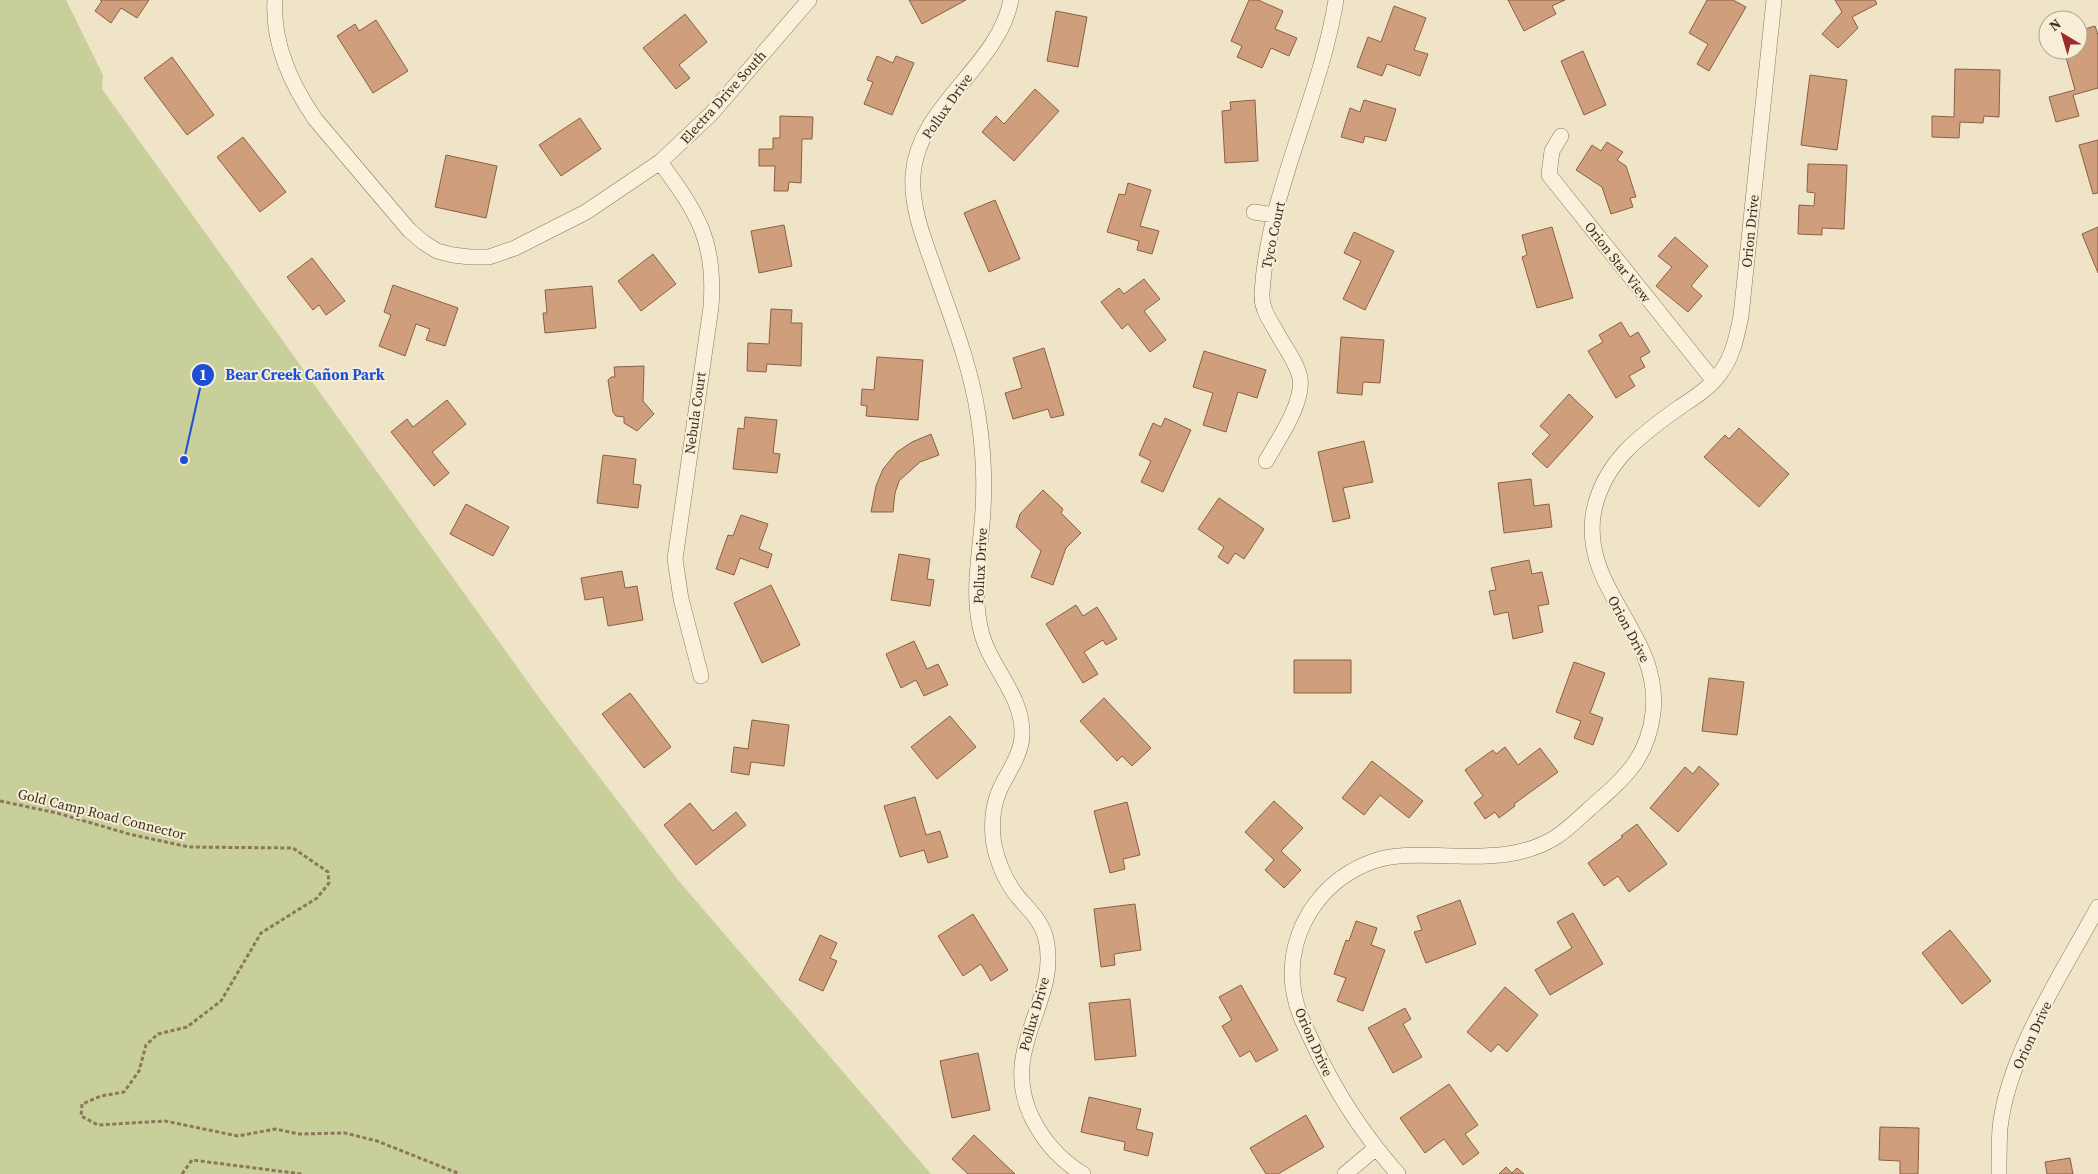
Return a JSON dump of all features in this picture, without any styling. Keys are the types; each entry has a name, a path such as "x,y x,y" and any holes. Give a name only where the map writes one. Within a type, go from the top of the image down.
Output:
{"street":[{"name":"Electra Drive South","path":"275,0 276,32 282,57 294,85 315,119 409,230 438,251 462,256 490,257 515,248 586,212 619,192 660,162 711,114 809,0"},
{"name":"Pollux Drive","path":"1011,0 1005,23 997,38 940,112 921,142 913,175 914,193 921,230 969,372 979,417 984,474 984,506 976,595 981,633 988,651 1019,710 1022,724 1022,740 995,802 993,833 1000,866 1017,896 1032,912 1041,926 1048,954 1044,985 1022,1056 1021,1070 1025,1102 1045,1141 1058,1155 1083,1174"},
{"name":"Tyco Court","path":"1266,461 1296,405 1300,378 1266,314 1262,302 1268,250 1275,215 1320,68 1336,0"},
{"name":"Orion Drive","path":"1398,1174 1376,1148 1334,1086 1299,1013 1293,993 1292,971 1294,949 1300,930 1312,907 1338,879 1357,868 1377,860 1400,856 1504,855 1524,851 1555,837 1609,792 1637,760 1647,741 1652,722 1654,700 1652,680 1642,648 1609,590 1595,555 1592,536 1597,498 1604,480 1625,450 1639,437 1714,381 1730,357 1741,316 1774,0"},
{"name":"Orion Star View","path":"1561,136 1552,151 1549,175 1714,381"},
{"name":"Nebula Court","path":"660,162 682,192 703,228 709,247 712,270 711,308 675,559 681,599 701,676"},
{"path":"1254,212 1275,215"},
{"name":"Orion Drive","path":"1999,1174 2000,1127 2015,1070 2039,1016 2098,907"},
{"path":"1345,1174 1376,1148"}],"path":[{"name":"Gold Camp Road Connector","path":"0,801 57,813 129,834 189,847 293,848 328,872 329,883 317,898 261,934 221,1001 187,1027 158,1034 146,1045 139,1071 124,1092 101,1096 82,1104 82,1116 98,1125 165,1122 238,1136 275,1128 299,1134 345,1133 377,1141 460,1174"},
{"path":"182,1174 192,1160 302,1174"}],"green space":[{"path":"0,0 66,0 103,75 102,89 543,703 678,880 931,1174 0,1174"}],"building":[{"path":"100,0 149,0 137,18 121,8 111,23 95,11 102,1"},
{"path":"909,0 966,0 922,24"},
{"path":"1249,0 1258,0 1283,11 1275,29 1297,38 1289,56 1271,48 1262,68 1237,57 1242,46 1231,41"},
{"path":"1508,0 1565,0 1552,6 1556,14 1524,31"},
{"path":"1707,0 1733,0 1746,7 1709,71 1697,64 1708,44 1689,33"},
{"path":"1835,0 1875,0 1877,4 1852,17 1858,28 1838,48 1822,34 1842,12"},
{"path":"1394,6 1426,18 1414,50 1428,54 1420,76 1387,64 1382,76 1357,67 1368,37 1381,42"},
{"path":"1056,11 1087,17 1078,67 1047,61"},
{"path":"685,14 707,42 679,65 690,78 676,89 643,48"},
{"path":"376,20 408,71 373,93 337,36 355,24 359,31"},
{"path":"2095,26 2098,35 2098,88 2073,95 2079,116 2056,122 2049,97 2075,90 2067,60 2088,60 2088,28"},
{"path":"1583,51 1606,105 1584,115 1561,61"},
{"path":"877,56 893,63 896,56 914,63 892,115 864,104 873,82 867,80"},
{"path":"172,57 214,115 187,135 144,78"},
{"path":"1955,69 2000,70 1999,117 1984,116 1983,123 1960,122 1959,138 1932,137 1932,116 1954,117"},
{"path":"1810,75 1847,80 1837,150 1801,145"},
{"path":"1035,89 1059,111 1014,161 982,132 996,116 1004,124"},
{"path":"1255,100 1258,161 1225,163 1222,111 1231,110 1230,102"},
{"path":"1364,100 1396,109 1386,141 1365,136 1363,143 1341,137 1350,108 1360,112"},
{"path":"780,116 813,117 812,139 802,139 801,183 789,182 788,191 774,191 775,166 759,166 759,149 773,149 773,138 780,138"},
{"path":"580,118 601,149 561,176 539,145"},
{"path":"243,137 286,192 260,212 217,157"},
{"path":"2098,140 2098,193 2093,194 2079,145"},
{"path":"1607,142 1623,152 1617,160 1626,166 1636,197 1630,198 1633,207 1611,214 1602,187 1576,170 1592,145 1601,151"},
{"path":"446,155 497,166 486,218 435,207"},
{"path":"1808,164 1847,165 1844,229 1822,228 1822,235 1798,234 1799,205 1814,206 1815,193 1807,192"},
{"path":"1128,183 1151,190 1140,226 1159,231 1152,254 1137,250 1139,241 1107,232 1119,194 1125,195"},
{"path":"995,200 1020,259 989,272 964,213"},
{"path":"784,225 792,266 759,273 751,231"},
{"path":"1552,227 1573,298 1537,308 1522,257 1527,255 1522,235"},
{"path":"2098,227 2098,273 2082,234"},
{"path":"1354,232 1394,251 1365,310 1343,299 1361,261 1344,253"},
{"path":"1675,237 1708,266 1691,286 1702,296 1688,312 1656,286 1672,267 1658,256"},
{"path":"653,254 676,284 641,311 618,281"},
{"path":"312,258 345,301 326,315 319,305 313,310 287,277"},
{"path":"1144,279 1160,299 1144,311 1166,340 1150,352 1128,324 1122,329 1101,302 1119,288 1124,294"},
{"path":"393,285 458,308 445,346 426,340 430,329 416,324 405,356 379,346 391,315 384,312"},
{"path":"592,286 596,328 545,333 543,313 547,313 545,290"},
{"path":"771,309 792,310 791,323 802,323 801,366 767,364 766,372 747,371 748,343 769,344"},
{"path":"1621,322 1630,337 1638,332 1650,352 1640,358 1645,367 1629,376 1635,386 1616,398 1588,351 1603,342 1599,335"},
{"path":"1341,337 1384,340 1380,383 1363,382 1362,395 1337,393"},
{"path":"1044,348 1064,415 1051,418 1048,409 1013,419 1005,393 1022,388 1013,358"},
{"path":"1204,351 1266,370 1257,398 1238,392 1226,432 1203,425 1213,393 1193,387"},
{"path":"877,357 923,360 918,420 866,416 867,406 861,405 862,389 874,390"},
{"path":"644,366 643,401 654,414 637,431 624,423 624,417 616,416 613,412 608,380 611,377 615,377 614,367"},
{"path":"1569,394 1593,417 1547,468 1532,454 1550,435 1540,426"},
{"path":"447,400 466,424 432,452 449,473 434,486 391,432 407,419 413,427"},
{"path":"745,417 777,420 773,453 780,454 777,473 733,469 738,428 744,429"},
{"path":"1165,418 1191,430 1163,492 1141,482 1151,461 1139,455 1153,423 1161,427"},
{"path":"1739,428 1789,474 1759,507 1704,457 1725,435 1729,439"},
{"path":"931,434 939,455 920,462 899,481 895,493 893,512 871,512 876,486 883,469 897,452 912,442"},
{"path":"1364,441 1373,482 1343,488 1350,518 1333,522 1318,452"},
{"path":"603,455 636,459 633,484 641,485 638,508 597,503"},
{"path":"1531,479 1534,506 1549,504 1552,527 1504,533 1498,483"},
{"path":"1043,490 1063,509 1061,513 1081,533 1066,548 1053,585 1031,577 1041,551 1016,527 1020,514"},
{"path":"1219,498 1264,529 1244,559 1235,553 1228,564 1218,557 1224,547 1198,529"},
{"path":"466,504 509,527 493,556 450,534"},
{"path":"741,515 768,524 759,549 772,554 768,568 740,558 734,575 716,569 728,535 733,536"},
{"path":"899,554 930,559 927,579 934,580 930,606 891,600"},
{"path":"1529,560 1532,574 1542,572 1549,604 1538,606 1543,632 1513,639 1508,612 1494,615 1489,591 1496,590 1491,568"},
{"path":"622,571 625,588 637,586 643,620 608,626 603,597 585,600 581,578"},
{"path":"771,585 800,645 762,663 734,603"},
{"path":"1076,605 1083,616 1097,607 1117,639 1106,645 1103,640 1084,652 1098,674 1083,683 1046,624"},
{"path":"914,641 927,669 938,664 948,685 924,696 916,680 901,688 886,654"},
{"path":"1294,660 1351,660 1351,693 1294,693"},
{"path":"1574,662 1605,673 1590,713 1603,718 1593,745 1574,738 1581,721 1556,712"},
{"path":"1709,678 1744,682 1737,735 1702,731"},
{"path":"630,693 671,747 644,768 602,714"},
{"path":"1104,698 1151,748 1132,766 1122,756 1117,761 1080,721"},
{"path":"950,716 976,747 937,779 911,747"},
{"path":"752,720 789,725 784,766 751,762 749,775 731,772 734,747 748,749"},
{"path":"1505,747 1518,765 1540,748 1558,772 1514,804 1515,806 1499,818 1495,812 1485,819 1474,803 1483,796 1465,770 1493,750 1496,754"},
{"path":"1372,761 1423,801 1409,818 1380,795 1364,815 1342,798"},
{"path":"1699,766 1719,784 1678,832 1650,808 1685,767 1693,774"},
{"path":"915,797 926,835 940,831 948,857 928,863 924,850 900,857 884,806"},
{"path":"1274,801 1303,828 1281,851 1301,870 1284,888 1265,870 1274,860 1245,832"},
{"path":"1127,802 1140,855 1123,859 1125,869 1110,873 1094,811"},
{"path":"690,803 713,831 736,812 746,825 696,865 664,825"},
{"path":"1637,824 1667,864 1629,892 1618,876 1604,886 1588,863"},
{"path":"1460,900 1476,944 1426,963 1414,932 1422,930 1417,916"},
{"path":"1135,904 1141,950 1114,954 1115,965 1101,967 1094,909"},
{"path":"1573,913 1603,964 1550,995 1535,970 1572,948 1557,922"},
{"path":"973,914 1008,970 991,981 981,964 963,976 938,936"},
{"path":"1356,921 1377,928 1371,945 1385,950 1363,1011 1337,1001 1346,978 1334,974 1346,940 1349,941"},
{"path":"1950,930 1991,981 1962,1004 1922,953"},
{"path":"820,935 837,943 830,958 837,961 823,991 799,980"},
{"path":"1241,985 1278,1050 1256,1062 1250,1051 1240,1057 1222,1026 1232,1020 1219,997"},
{"path":"1505,987 1538,1015 1507,1052 1498,1044 1491,1052 1467,1032"},
{"path":"1130,999 1136,1056 1095,1060 1089,1003"},
{"path":"1405,1008 1411,1019 1403,1024 1422,1057 1393,1073 1368,1028"},
{"path":"978,1053 990,1110 952,1118 940,1061"},
{"path":"1449,1084 1478,1125 1465,1134 1479,1153 1463,1165 1444,1139 1425,1153 1400,1118"},
{"path":"1089,1097 1141,1109 1136,1129 1153,1133 1148,1156 1124,1150 1125,1142 1081,1132"},
{"path":"1306,1115 1324,1147 1278,1174 1266,1174 1250,1148"},
{"path":"1880,1127 1919,1128 1918,1174 1900,1174 1900,1161 1879,1160"},
{"path":"974,1135 1015,1174 968,1174 952,1159"},
{"path":"2070,1158 2073,1174 2047,1174 2045,1162"},
{"path":"1506,1167 1512,1173 1517,1168 1524,1174 1499,1174"}],"place":[{"name":"Bear Creek Cañon Park","path":"184,460"}]}
